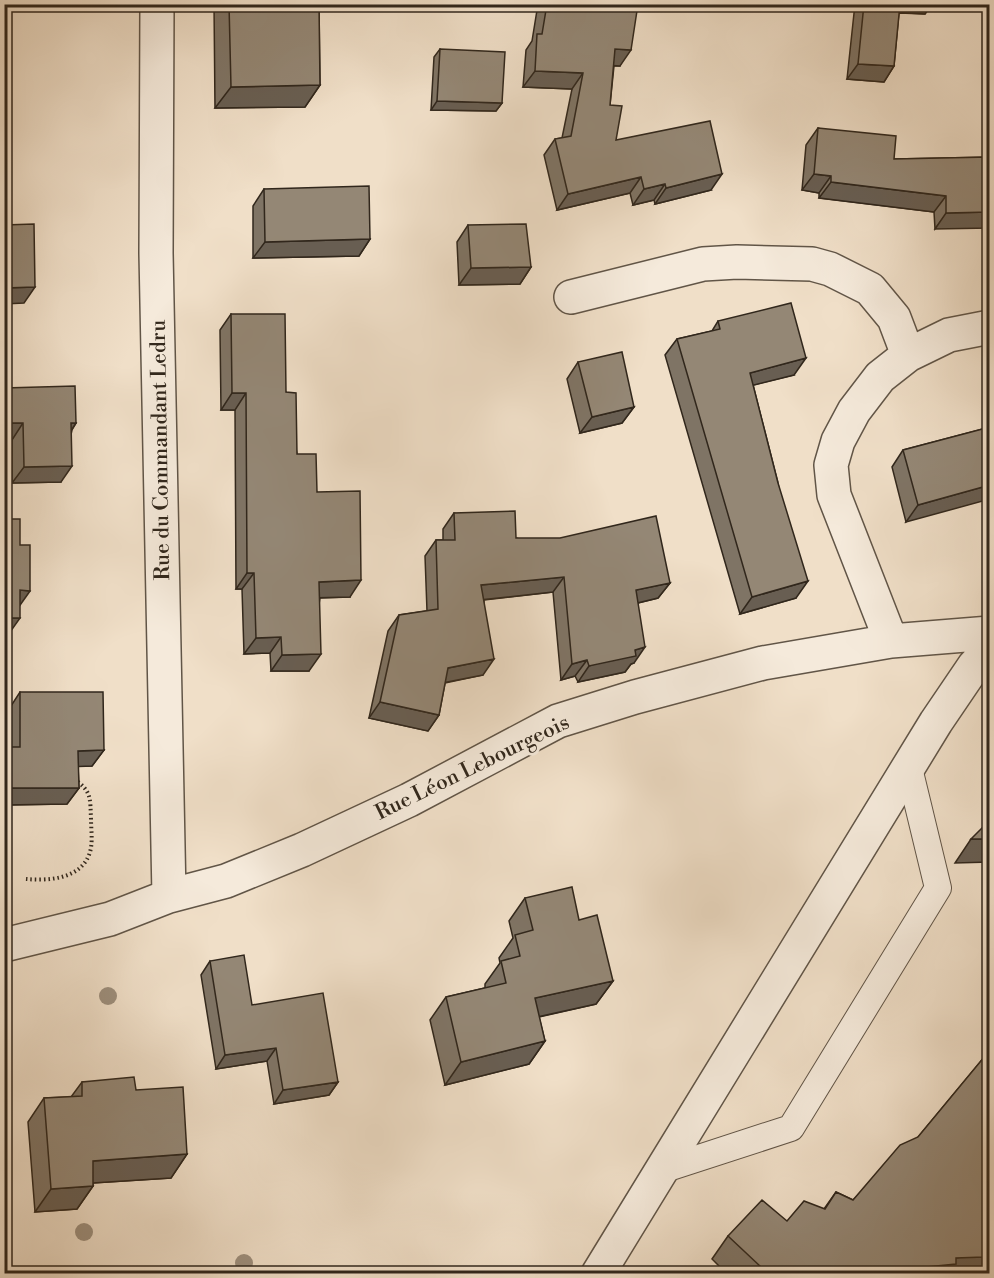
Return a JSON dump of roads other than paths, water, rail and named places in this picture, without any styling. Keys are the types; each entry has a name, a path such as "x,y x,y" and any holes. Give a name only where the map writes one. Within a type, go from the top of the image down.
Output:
{"street":[{"name":"Rue du Commandant Ledru","path":"157,4 156,253 169,896"},
{"path":"571,297 703,264 737,262 812,264 830,269 870,289 894,318 908,355"},
{"path":"891,641 834,495 831,465 838,441 854,411 880,378 908,355 949,335 990,327"},
{"name":"Rue Léon Lebourgeois","path":"4,945 110,919 169,896 226,881 302,850 409,800 558,721 635,697 763,663 891,641 990,633"},
{"path":"598,1274 909,768 974,666 990,649"}],"lane":[{"path":"662,1170 791,1128 938,888 909,768"}]}
